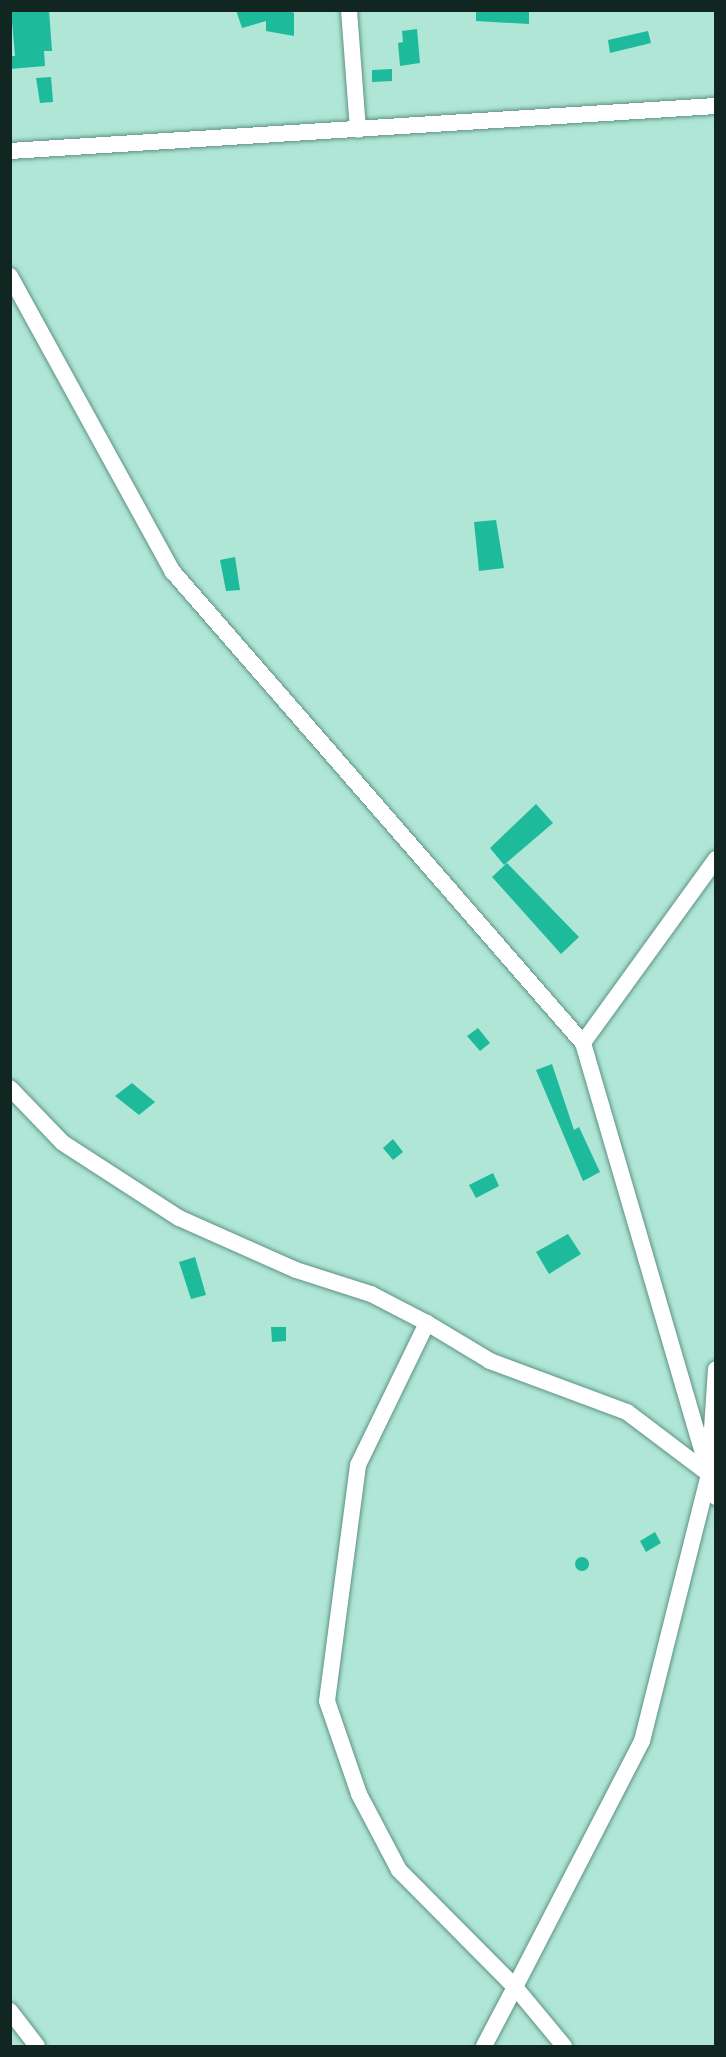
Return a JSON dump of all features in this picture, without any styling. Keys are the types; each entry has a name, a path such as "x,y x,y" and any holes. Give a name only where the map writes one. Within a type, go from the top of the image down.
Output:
{"street":[{"path":"349,10 358,130"},
{"path":"10,151 716,106"},
{"path":"10,276 173,572 583,1043 716,1497"},
{"path":"583,1043 716,859"},
{"path":"10,1088 63,1143 179,1218 296,1270 371,1294 427,1323 490,1361 627,1412 709,1474"},
{"path":"427,1323 358,1465 327,1701 359,1794 399,1870 515,1986 564,2046"},
{"path":"484,2046 642,1741 709,1474 716,1369"},
{"path":"10,2011 37,2046"}],"building":[{"path":"11,10 49,10 52,51 44,51 45,66 10,69 10,56 15,56"},
{"path":"236,10 289,10 294,13 294,36 266,31 266,21 242,28"},
{"path":"476,10 529,10 529,24 476,21"},
{"path":"417,29 420,63 400,66 398,43 403,42 402,31"},
{"path":"648,31 651,43 610,53 608,40"},
{"path":"392,69 392,81 372,82 372,70"},
{"path":"51,77 53,102 40,103 36,78"},
{"path":"496,520 504,568 479,571 474,522"},
{"path":"235,557 240,590 226,591 220,560"},
{"path":"536,804 553,823 504,865 490,848"},
{"path":"507,863 579,937 561,954 492,877"},
{"path":"478,1028 490,1043 480,1051 467,1036"},
{"path":"552,1064 574,1130 579,1127 600,1172 583,1181 536,1070"},
{"path":"132,1083 155,1102 139,1115 115,1096"},
{"path":"393,1139 403,1152 393,1160 383,1148"},
{"path":"493,1173 499,1186 476,1198 469,1185"},
{"path":"568,1234 581,1254 549,1274 536,1252"},
{"path":"195,1257 206,1295 191,1299 179,1262"},
{"path":"271,1327 286,1327 286,1341 272,1342"},
{"path":"655,1532 661,1543 646,1552 640,1541"},
{"path":"582,1557 587,1559 589,1564 587,1569 582,1571 577,1569 575,1564 577,1559"}]}
